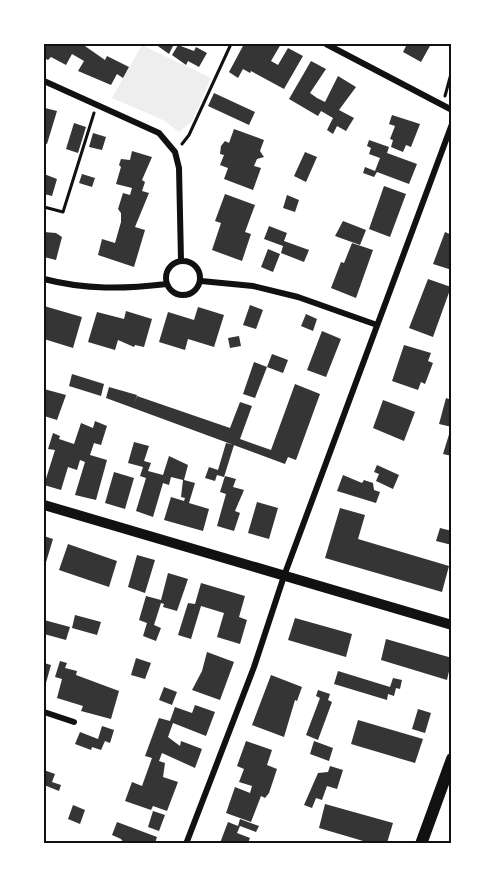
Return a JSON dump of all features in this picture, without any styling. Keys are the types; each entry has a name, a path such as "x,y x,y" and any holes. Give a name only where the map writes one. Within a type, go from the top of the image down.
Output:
{"main road":[{"path":"421,843 452,759"}],"street":[{"path":"326,44 452,110"},
{"path":"44,81 159,133 175,152 179,168 181,260"},
{"path":"186,843 254,667 284,576 452,124"},
{"path":"181,260 194,263 201,274 201,281 198,288 185,295 178,294 167,284 166,278 170,266 181,260"},
{"path":"44,279 67,285 118,290 167,284"},
{"path":"201,281 253,286 298,297 377,325"},
{"path":"44,505 284,576 345,591 452,625"},
{"path":"44,712 74,722"}],"path":[{"path":"175,152 189,135 231,44"},
{"path":"443,106 452,70"},
{"path":"44,207 63,212 97,106"}],"shaded area":[{"path":"142,45 211,78 192,121 179,132 163,120 112,98"}],"building":[{"path":"44,44 82,44 105,60 107,56 129,67 123,78 117,74 111,85 78,71 84,61 72,54 66,65 51,57 48,60 44,58"},
{"path":"155,44 174,44 169,54"},
{"path":"244,44 281,44 271,61 278,65 288,48 303,56 284,89 251,71 250,73 243,69 238,78 229,72"},
{"path":"407,44 431,44 421,62 403,52"},
{"path":"178,45 194,51 196,47 207,53 199,67 188,61 186,65 172,55"},
{"path":"311,61 326,69 310,93 317,98 325,102 338,76 356,87 339,110 354,118 346,131 337,126 333,134 327,130 333,118 321,111 318,116 289,99"},
{"path":"214,93 255,112 249,125 208,106"},
{"path":"45,108 57,111 47,144 44,143"},
{"path":"392,115 420,124 411,147 406,145 403,152 391,147 393,140 390,139 395,126 389,124"},
{"path":"74,123 86,127 78,153 66,149"},
{"path":"234,129 264,140 260,151 264,157 257,159 254,166 261,168 253,190 224,179 228,168 220,165 224,155 220,154 221,146 225,141 229,143"},
{"path":"93,133 106,137 102,150 89,147"},
{"path":"369,140 389,147 387,153 417,164 409,184 377,172 374,177 363,173 365,167 375,171 380,158 369,154 371,148 367,146"},
{"path":"132,151 152,157 142,180 145,182 142,191 149,193 135,227 145,230 134,267 98,255 102,239 115,243 121,222 121,213 118,209 123,193 130,195 132,188 116,184 121,167 119,165 121,159 130,160"},
{"path":"305,152 317,157 306,182 294,176"},
{"path":"44,174 57,179 52,196 44,194"},
{"path":"82,174 95,178 92,187 79,183"},
{"path":"384,186 406,194 390,237 369,229"},
{"path":"225,194 255,205 245,232 251,234 242,261 212,250 221,223 215,221"},
{"path":"287,195 299,200 295,212 283,208"},
{"path":"343,221 366,230 360,245 335,236"},
{"path":"269,226 287,233 284,241 309,250 304,262 281,253 283,246 264,239"},
{"path":"44,232 56,233 62,237 56,260 44,257"},
{"path":"445,232 452,235 452,270 433,264"},
{"path":"352,243 373,250 356,298 331,288 341,262 344,263"},
{"path":"268,249 280,254 273,272 261,267"},
{"path":"428,279 451,287 433,337 409,328"},
{"path":"250,305 263,310 256,329 243,325"},
{"path":"44,306 82,317 73,348 44,339"},
{"path":"198,307 224,315 214,347 188,339 185,350 159,342 168,312 194,320"},
{"path":"126,311 152,319 144,347 135,345 134,347 118,340 115,350 88,342 97,312 124,319"},
{"path":"306,314 317,319 313,331 301,326"},
{"path":"322,331 341,339 326,377 307,370"},
{"path":"239,336 241,346 230,348 228,338"},
{"path":"404,345 431,353 428,361 433,363 425,384 421,382 418,390 392,381"},
{"path":"272,354 288,360 283,373 267,367"},
{"path":"254,362 267,367 255,398 243,394"},
{"path":"72,374 104,384 101,396 69,386"},
{"path":"295,384 320,394 296,460 288,457 285,464 106,398 109,387 137,395 135,402 137,396 230,428 240,402 252,406 240,439 271,450"},
{"path":"44,389 66,395 57,420 44,416"},
{"path":"446,398 452,400 452,427 439,424"},
{"path":"383,400 415,412 404,441 373,428"},
{"path":"95,421 107,426 101,445 94,443 90,455 107,460 96,500 75,495 85,462 80,460 77,470 68,467 61,490 44,485 55,450 48,449 53,433 60,436 59,439 74,444 81,423 93,428"},
{"path":"452,428 452,456 443,454"},
{"path":"134,442 149,446 144,461 151,463 148,471 163,475 169,456 188,465 184,480 195,483 189,503 209,509 203,531 164,520 171,497 184,501 185,498 181,497 183,480 171,477 169,485 163,483 153,517 136,511 146,478 140,476 143,467 128,463"},
{"path":"226,443 234,445 224,477 217,475 215,481 205,478 209,467 218,470"},
{"path":"377,465 399,475 393,489 376,481 379,474 374,472"},
{"path":"114,472 134,478 125,509 105,503"},
{"path":"343,475 362,483 364,480 373,483 374,490 380,492 376,503 337,491"},
{"path":"225,476 236,479 233,487 244,490 235,511 240,513 234,531 217,526 226,494 220,492"},
{"path":"257,502 278,508 269,539 248,533"},
{"path":"340,508 365,515 358,539 449,566 442,592 325,558"},
{"path":"440,528 452,531 452,545 436,541"},
{"path":"44,536 53,539 44,569"},
{"path":"68,544 117,561 109,587 59,570"},
{"path":"137,555 155,560 145,593 128,587"},
{"path":"168,573 188,579 177,611 163,607 164,604 161,603 154,625 161,628 156,641 143,636 147,623 139,620 146,596 161,600"},
{"path":"201,583 245,596 239,617 247,620 240,644 217,637 224,613 201,606 191,639 178,635 188,603 195,604"},
{"path":"75,615 101,622 97,635 72,628"},
{"path":"295,618 352,634 346,657 288,640"},
{"path":"44,620 70,627 66,640 44,634"},
{"path":"386,639 452,658 447,680 381,660"},
{"path":"207,652 234,662 220,700 192,690 202,671"},
{"path":"136,658 151,663 145,679 131,675"},
{"path":"60,661 67,663 65,668 77,671 76,675 119,691 111,719 81,711 83,706 57,698 62,679 55,677"},
{"path":"44,663 51,665 44,690"},
{"path":"338,671 390,687 393,678 402,680 400,689 396,688 394,696 388,694 387,700 334,684"},
{"path":"271,675 302,687 297,701 295,700 284,737 252,725"},
{"path":"164,687 177,692 172,705 159,700"},
{"path":"318,690 330,694 328,700 332,702 318,740 306,735 320,698 316,696"},
{"path":"195,705 215,712 206,736 173,723 168,737 180,746 181,741 202,749 195,768 162,753 159,761 165,763 163,777 178,782 167,811 153,806 151,810 125,801 132,782 142,786 152,758 145,756 159,718 170,721 175,707 192,713"},
{"path":"418,709 431,713 425,733 412,729"},
{"path":"358,720 423,739 415,763 351,744"},
{"path":"102,726 114,730 110,743 105,741 101,750 92,747 91,750 75,744 80,732 98,739"},
{"path":"246,741 272,750 267,765 277,769 269,793 265,798 261,796 251,822 226,813 235,787 250,793 252,786 239,782 244,769 237,766"},
{"path":"314,741 333,748 329,761 310,754"},
{"path":"330,766 343,770 337,789 327,786 322,800 316,798 312,808 304,805 318,773 328,772"},
{"path":"44,770 55,774 52,782 61,785 59,791 44,785"},
{"path":"325,804 393,823 387,843 370,843 319,828"},
{"path":"73,805 85,810 80,824 68,819"},
{"path":"153,811 165,815 159,831 148,827"},
{"path":"240,819 259,826 256,832 240,826 237,833 250,838 248,843 220,843 228,822 238,826"},
{"path":"117,822 157,837 155,843 124,843 112,835"}]}
